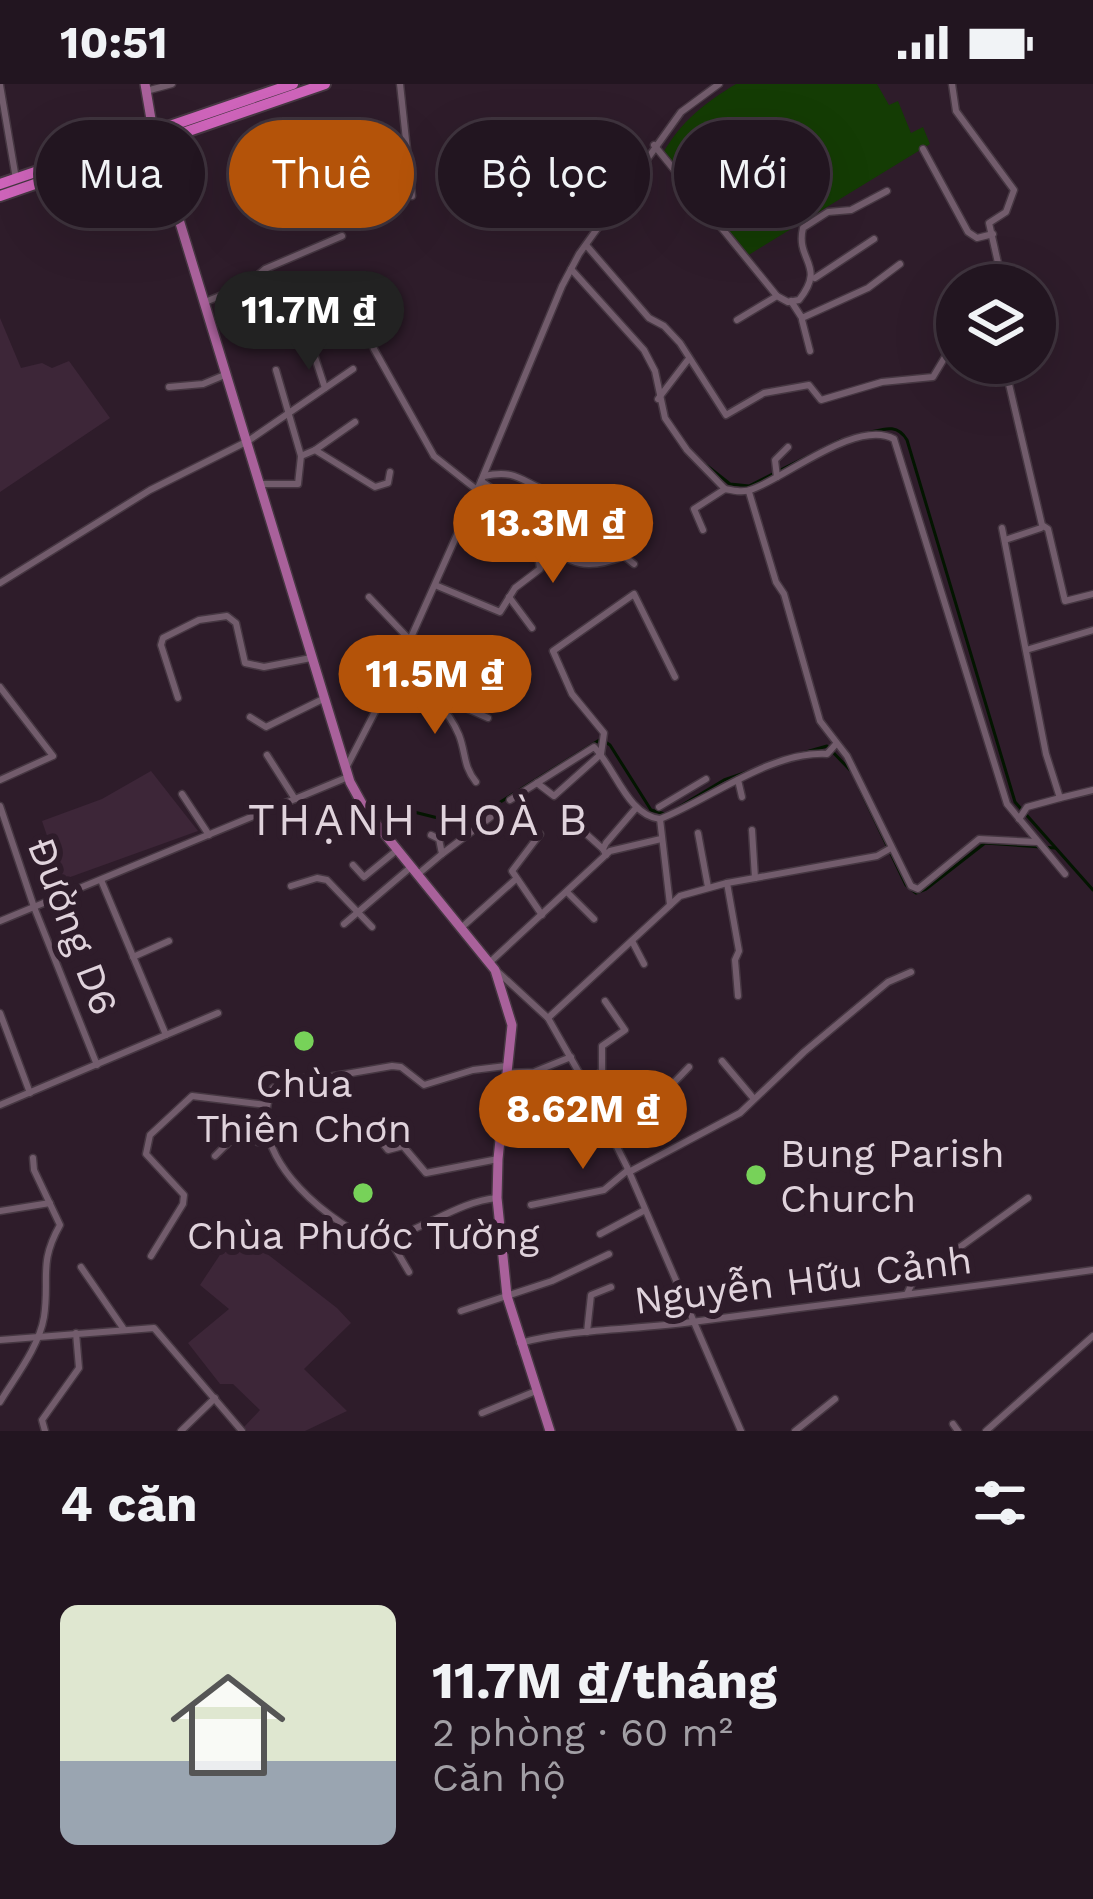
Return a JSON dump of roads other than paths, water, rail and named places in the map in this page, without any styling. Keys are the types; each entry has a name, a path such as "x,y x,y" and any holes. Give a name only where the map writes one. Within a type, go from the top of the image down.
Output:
{"highway":[{"path":"199,120 293,84"},
{"path":"205,121 325,84"},
{"path":"0,184 36,172"},
{"path":"0,196 36,182"}],"main road":[{"path":"145,87 151,120"},
{"path":"182,228 347,773 366,811 492,966 512,1025 497,1198 507,1296 550,1431"}],"street":[{"path":"145,87 172,84"},
{"path":"400,84 404,120"},
{"path":"0,922 347,773 483,478 571,269 681,112 719,84"},
{"path":"952,84 956,111 1014,190 1006,212 989,223 999,264"},
{"path":"0,85 16,178"},
{"path":"654,146 777,296 791,301 800,300 814,274 800,242 803,228 828,212 851,210 887,191"},
{"path":"923,149 968,232 977,238 993,234"},
{"path":"205,302 245,286 265,268 342,236"},
{"path":"812,280 874,239"},
{"path":"586,245 649,318 680,343 727,416 767,392 809,385 821,400 882,382 933,377 936,372"},
{"path":"802,318 868,288 900,264"},
{"path":"571,269 652,361 665,418 725,489 749,492 830,447 880,434 897,442 1007,804 1064,874"},
{"path":"737,320 777,296"},
{"path":"398,298 374,314 370,339 374,349 434,456 477,490"},
{"path":"791,301 802,318 810,351"},
{"path":"307,330 325,388"},
{"path":"658,399 687,362"},
{"path":"0,583 150,490 248,441 353,369"},
{"path":"261,484 298,484 301,456 275,370"},
{"path":"169,387 202,384 227,374"},
{"path":"1009,384 1043,527"},
{"path":"301,456 355,422"},
{"path":"776,474 775,460 788,447"},
{"path":"315,449 375,487 388,483 390,472"},
{"path":"483,478 513,473 590,507 608,527"},
{"path":"483,478 522,514 537,538 581,566 608,564 624,556 634,564"},
{"path":"703,530 694,509 725,489"},
{"path":"749,492 820,721 832,749 849,760 911,886 918,890 979,839 1038,842"},
{"path":"1003,528 1046,754 1060,798"},
{"path":"1005,540 1048,529 1065,602 1093,594"},
{"path":"435,585 500,612 509,597 540,569 537,538"},
{"path":"537,782 551,796 556,795 601,754 604,734 572,694 554,651 611,606 634,594 675,677"},
{"path":"369,597 410,640"},
{"path":"509,597 532,628"},
{"path":"178,698 161,645 163,638 200,620 227,616 236,623 245,663 265,668 311,658"},
{"path":"1026,650 1093,630"},
{"path":"444,713 472,656"},
{"path":"396,671 424,688 444,713 460,736 466,769 476,782"},
{"path":"459,688 477,694 485,679"},
{"path":"0,688 52,758 0,781"},
{"path":"250,717 266,727 323,700"},
{"path":"452,702 488,718"},
{"path":"510,800 597,748 636,808 646,817 660,819"},
{"path":"668,810 738,780 832,749"},
{"path":"268,755 295,799"},
{"path":"670,905 660,819 706,779"},
{"path":"738,780 742,797"},
{"path":"1020,817 1027,807 1093,790"},
{"path":"182,794 209,835"},
{"name":"Đường D6","path":"0,806 97,1066"},
{"path":"636,808 605,852 492,966 548,1018 586,1084 741,1431"},
{"path":"344,924 356,910 496,813"},
{"path":"752,830 755,878"},
{"path":"584,832 605,852"},
{"path":"698,832 708,887"},
{"path":"540,834 512,868 542,915"},
{"path":"431,835 439,839 442,854"},
{"path":"605,852 662,839"},
{"path":"548,1018 680,896 877,856 891,848"},
{"path":"353,865 364,877 398,850"},
{"path":"291,886 323,878 371,927"},
{"path":"461,928 516,879"},
{"path":"101,880 166,1035"},
{"path":"727,883 739,951 735,960 738,996"},
{"path":"567,892 594,919"},
{"path":"133,957 169,941"},
{"path":"632,941 644,964"},
{"path":"531,1205 604,1190 628,1171 740,1113 888,982 911,972"},
{"path":"586,1084 602,1071 602,1046 625,1030 605,1001"},
{"path":"0,1013 30,1093"},
{"path":"0,1105 218,1013"},
{"path":"0,1045 10,1041"},
{"path":"497,1198 482,1199 372,1241 347,1228 296,1183 269,1142 267,1105 273,1088 292,1075 311,1080 392,1066 401,1067 424,1085 473,1070 534,1072 571,1057"},
{"path":"722,1061 754,1099"},
{"path":"618,1090 629,1098 659,1098 689,1066"},
{"path":"595,1101 644,1076"},
{"path":"151,1256 184,1195 146,1154 150,1135 192,1096 267,1105"},
{"path":"500,1143 532,1139 599,1111"},
{"path":"215,1156 238,1132 257,1142 269,1142"},
{"path":"380,1140 388,1150 403,1146 427,1172 498,1159"},
{"path":"0,1402 38,1337 44,1318 46,1252 60,1225 33,1158"},
{"path":"907,1294 913,1281 1028,1198"},
{"path":"0,1211 50,1203"},
{"path":"600,1234 645,1210"},
{"path":"389,1238 409,1272"},
{"path":"461,1311 608,1254"},
{"path":"81,1267 123,1328"},
{"name":"Nguyễn Hữu Cảnh","path":"520,1342 1093,1270"},
{"path":"586,1332 591,1295 611,1287"},
{"path":"0,1340 154,1328 242,1431"},
{"path":"45,1431 42,1420 79,1368 76,1333"},
{"path":"986,1431 1093,1336"},
{"path":"482,1413 536,1390"},
{"path":"181,1431 214,1398"},
{"path":"795,1431 835,1399"}],"waterway":[{"path":"867,433 894,429 907,440 1015,802 1093,890"},
{"path":"706,465 730,484 749,486 840,440"},
{"path":"414,812 470,821 601,739 610,745 651,810 665,814"},
{"path":"799,754 827,746 850,770"},
{"path":"674,810 724,780 750,771"},
{"path":"860,789 906,885 916,893 985,843 1055,848"}],"place":[{"name":"Chùa Thiên Chơn","path":"304,1041"},
{"name":"Bung Parish Church","path":"756,1175"},
{"name":"Chùa Phước Tường","path":"363,1193"}],"district":[{"name":"THẠNH HOÀ B","path":"419,819"}]}
